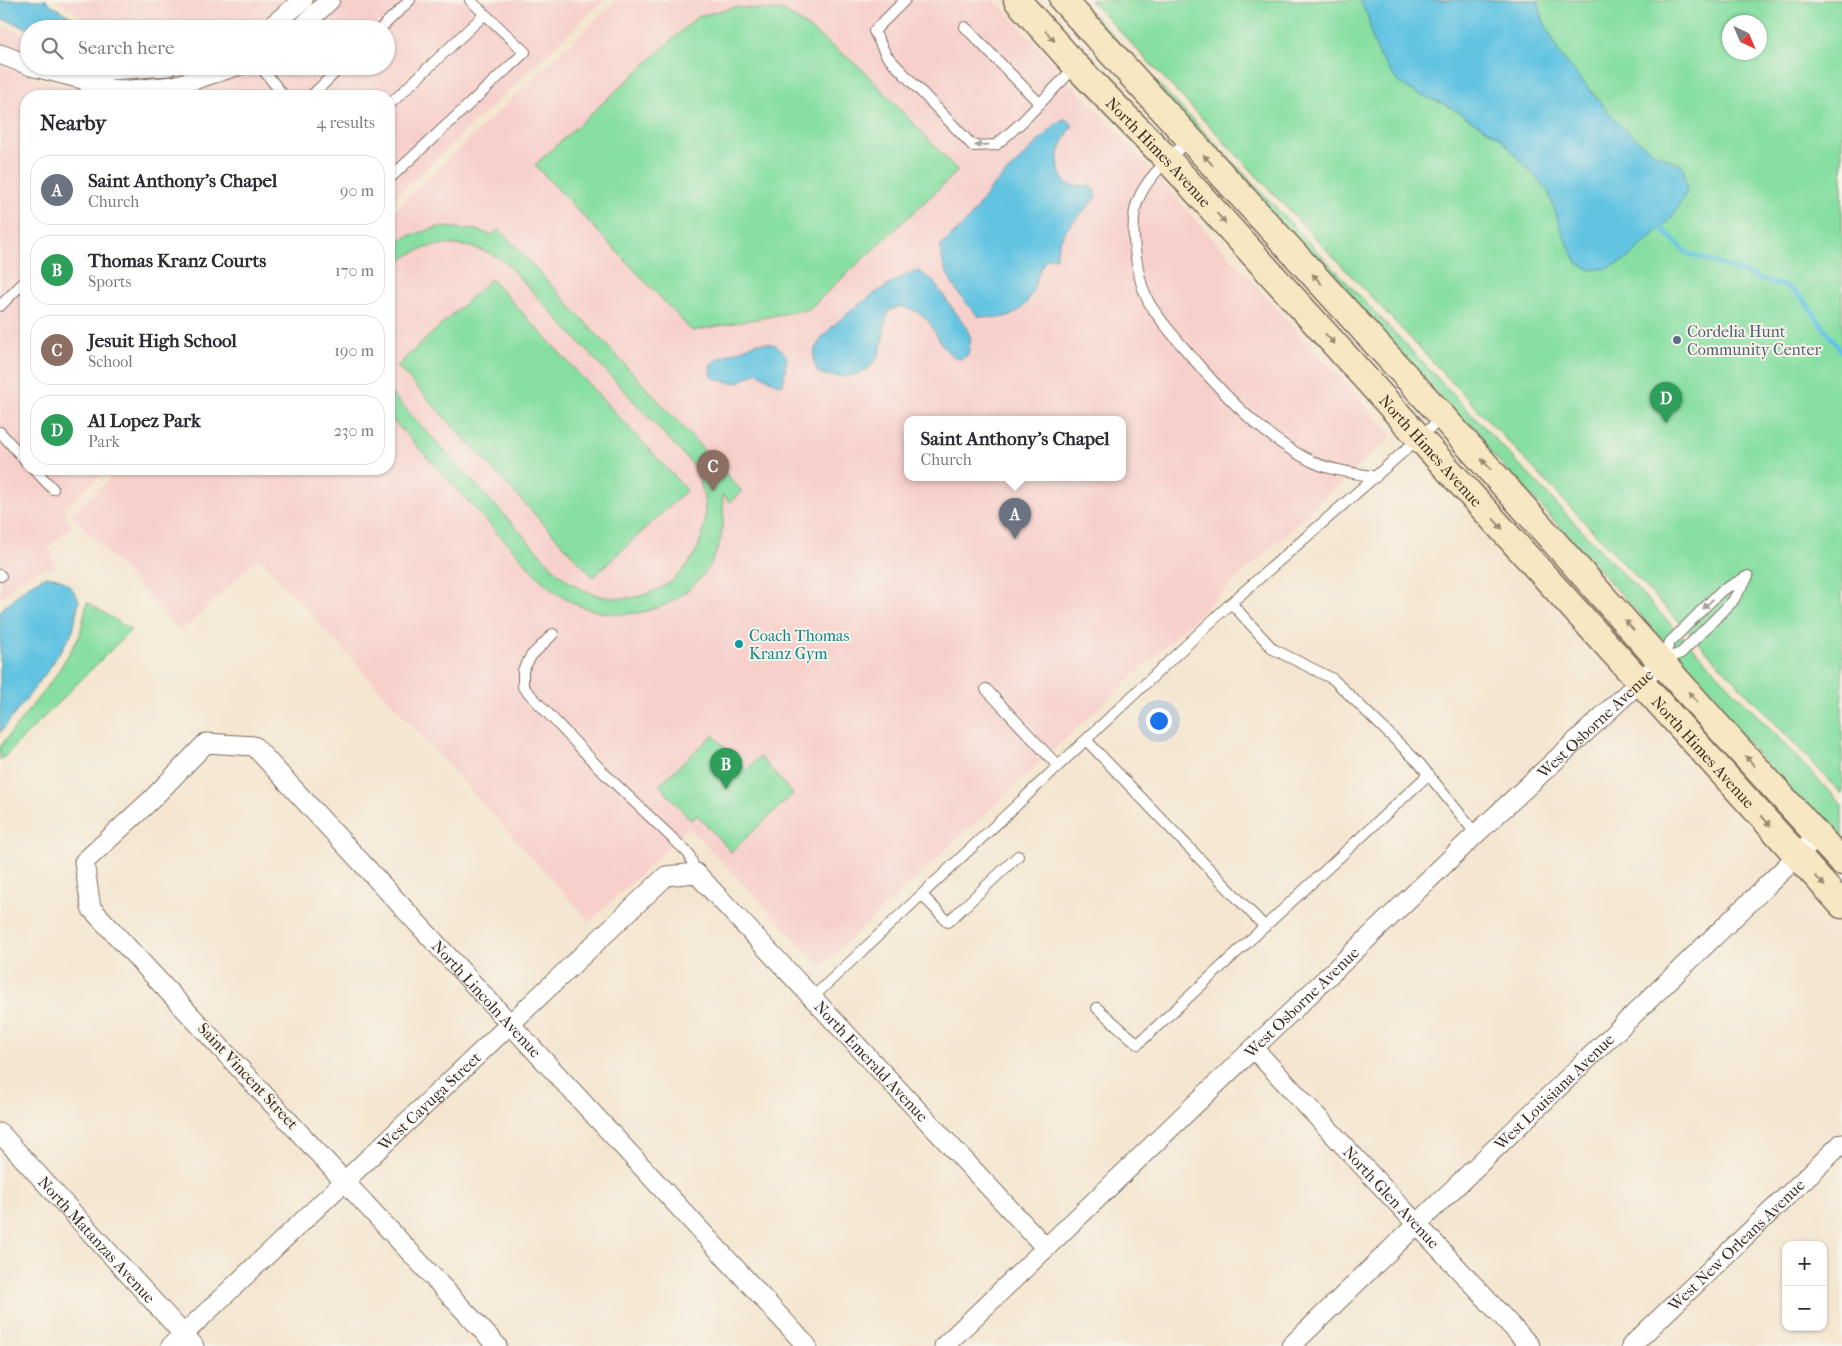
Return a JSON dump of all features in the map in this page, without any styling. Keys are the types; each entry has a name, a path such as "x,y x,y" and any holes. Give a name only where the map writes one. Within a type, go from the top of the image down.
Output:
{"street":[{"path":"279,20 303,0"},
{"path":"309,20 330,0"},
{"name":"North Himes Avenue","path":"1017,0 1076,66 1168,160 1842,906"},
{"name":"North Himes Avenue","path":"1064,0 1443,417 1842,862"},
{"path":"1076,66 1101,40"},
{"path":"0,54 20,62"},
{"path":"52,75 85,88 111,90 156,89 194,82 213,75"},
{"path":"85,88 102,75"},
{"name":"West Osborne Avenue","path":"944,1346 1476,834 1662,661"},
{"name":"North Lincoln Avenue","path":"151,800 206,743 254,746 807,1346"},
{"name":"Saint Vincent Street","path":"151,800 84,862 91,908 497,1346"},
{"name":"West Louisiana Avenue","path":"1291,1346 1818,836"},
{"name":"North Emerald Avenue","path":"696,873 1046,1248"},
{"name":"West Cayuga Street","path":"183,1342 345,1180 666,876 696,873"},
{"name":"North Glen Avenue","path":"1254,1049 1530,1346"},
{"name":"North Matanzas Avenue","path":"0,1133 183,1342"},
{"name":"West New Orleans Avenue","path":"1631,1346 1842,1143"}],"lane":[{"path":"389,20 410,0"},
{"path":"395,173 525,52 470,0"},
{"path":"905,0 874,32 886,55 973,146 996,145 1022,122 1076,66"},
{"path":"395,99 485,14"},
{"path":"965,28 1040,104"},
{"path":"267,75 279,90"},
{"path":"317,90 333,75"},
{"path":"1189,139 1148,181 1137,201 1133,221 1134,248 1150,304 1171,333 1229,400 1269,434 1315,463 1376,477"},
{"path":"0,306 20,286"},
{"path":"812,998 1231,603 1443,417"},
{"path":"0,432 20,454"},
{"path":"40,475 53,489"},
{"path":"1748,576 1732,602 1681,653 1662,661 1670,642 1689,622 1721,591 1748,576"},
{"path":"1231,603 1274,649 1333,679 1429,774 1476,834"},
{"path":"553,634 531,656 523,670 523,687 605,774 689,854 696,873"},
{"path":"986,689 1058,766"},
{"path":"1086,740 1264,927"},
{"path":"1097,1008 1138,1044 1429,774"},
{"path":"922,894 948,922 1018,856"}],"shaded area":[{"path":"57,0 288,0 260,20 85,20"},
{"path":"344,0 604,0 395,197 395,90 197,90 240,75 395,75 395,20 325,20"},
{"path":"617,0 995,0 1392,435 821,966 689,827 590,922 259,557 181,632 72,514 114,475 395,475 395,209"},
{"path":"0,26 20,33 20,52 0,44"},
{"path":"0,64 20,71 20,75 30,75 80,90 20,90 20,475 101,475 66,508 64,515 72,525 49,547 55,569 44,568 20,580 0,599"}],"green space":[{"path":"1076,0 1079,0 1842,805 1842,848 1660,646 1664,641"},
{"path":"1090,0 1842,0 1842,794"},
{"path":"736,7 783,11 802,23 862,69 958,171 809,309 692,331 535,165 698,16"},
{"path":"439,227 472,229 492,235 499,229 742,491 730,502 722,495 722,531 711,562 692,587 667,604 637,613 605,613 573,603 543,582 395,422 395,397 556,571 586,591 617,598 647,594 672,580 692,558 703,531 704,499 692,464 505,262 476,248 461,245 445,245 415,252 395,266 395,244 408,236"},
{"path":"491,279 687,490 593,577 397,366"},
{"path":"87,602 131,630 0,761 0,747 56,675 80,635"},
{"path":"713,735 746,770 760,757 793,794 731,852 697,815 691,820 659,785"}],"water":[{"path":"0,0 46,0 75,20 20,20 20,25 0,18"},
{"path":"1359,0 1538,0 1543,20 1560,55 1617,122 1651,151 1683,166 1687,192 1671,219 1627,259 1609,268 1591,270 1577,263 1564,237 1548,191 1499,137 1446,105 1416,93 1397,81 1380,57 1373,41 1368,17"},
{"path":"1066,119 1073,125 1061,148 1058,163 1059,171 1068,185 1089,186 1096,190 1096,197 1065,232 1056,258 1049,257 1044,263 1031,295 1020,310 1007,317 978,316 952,284 944,265 941,246 969,219 990,189 1059,121"},
{"path":"917,270 932,280 966,327 971,338 968,355 960,359 953,356 947,351 932,326 922,315 914,310 900,306 889,311 879,354 875,362 868,368 861,373 843,377 817,372 814,353 819,342 829,330 875,293"},
{"path":"756,343 777,346 787,357 783,384 777,384 757,372 737,383 712,377 710,365 715,361"},
{"path":"46,576 62,580 73,590 79,600 73,631 49,669 0,733 0,611 26,587"}],"waterway":[{"path":"1661,228 1687,253 1791,289 1803,299 1842,352"}],"place":[{"name":"Cordelia Hunt Community Center","path":"1677,340"},
{"name":"Al Lopez Park","path":"1666,423"},
{"name":"Jesuit High School","path":"713,491"},
{"name":"Saint Anthony's Chapel","path":"1015,539"},
{"name":"Coach Thomas Kranz Gym","path":"739,644"},
{"name":"Thomas Kranz Courts","path":"726,789"}]}
